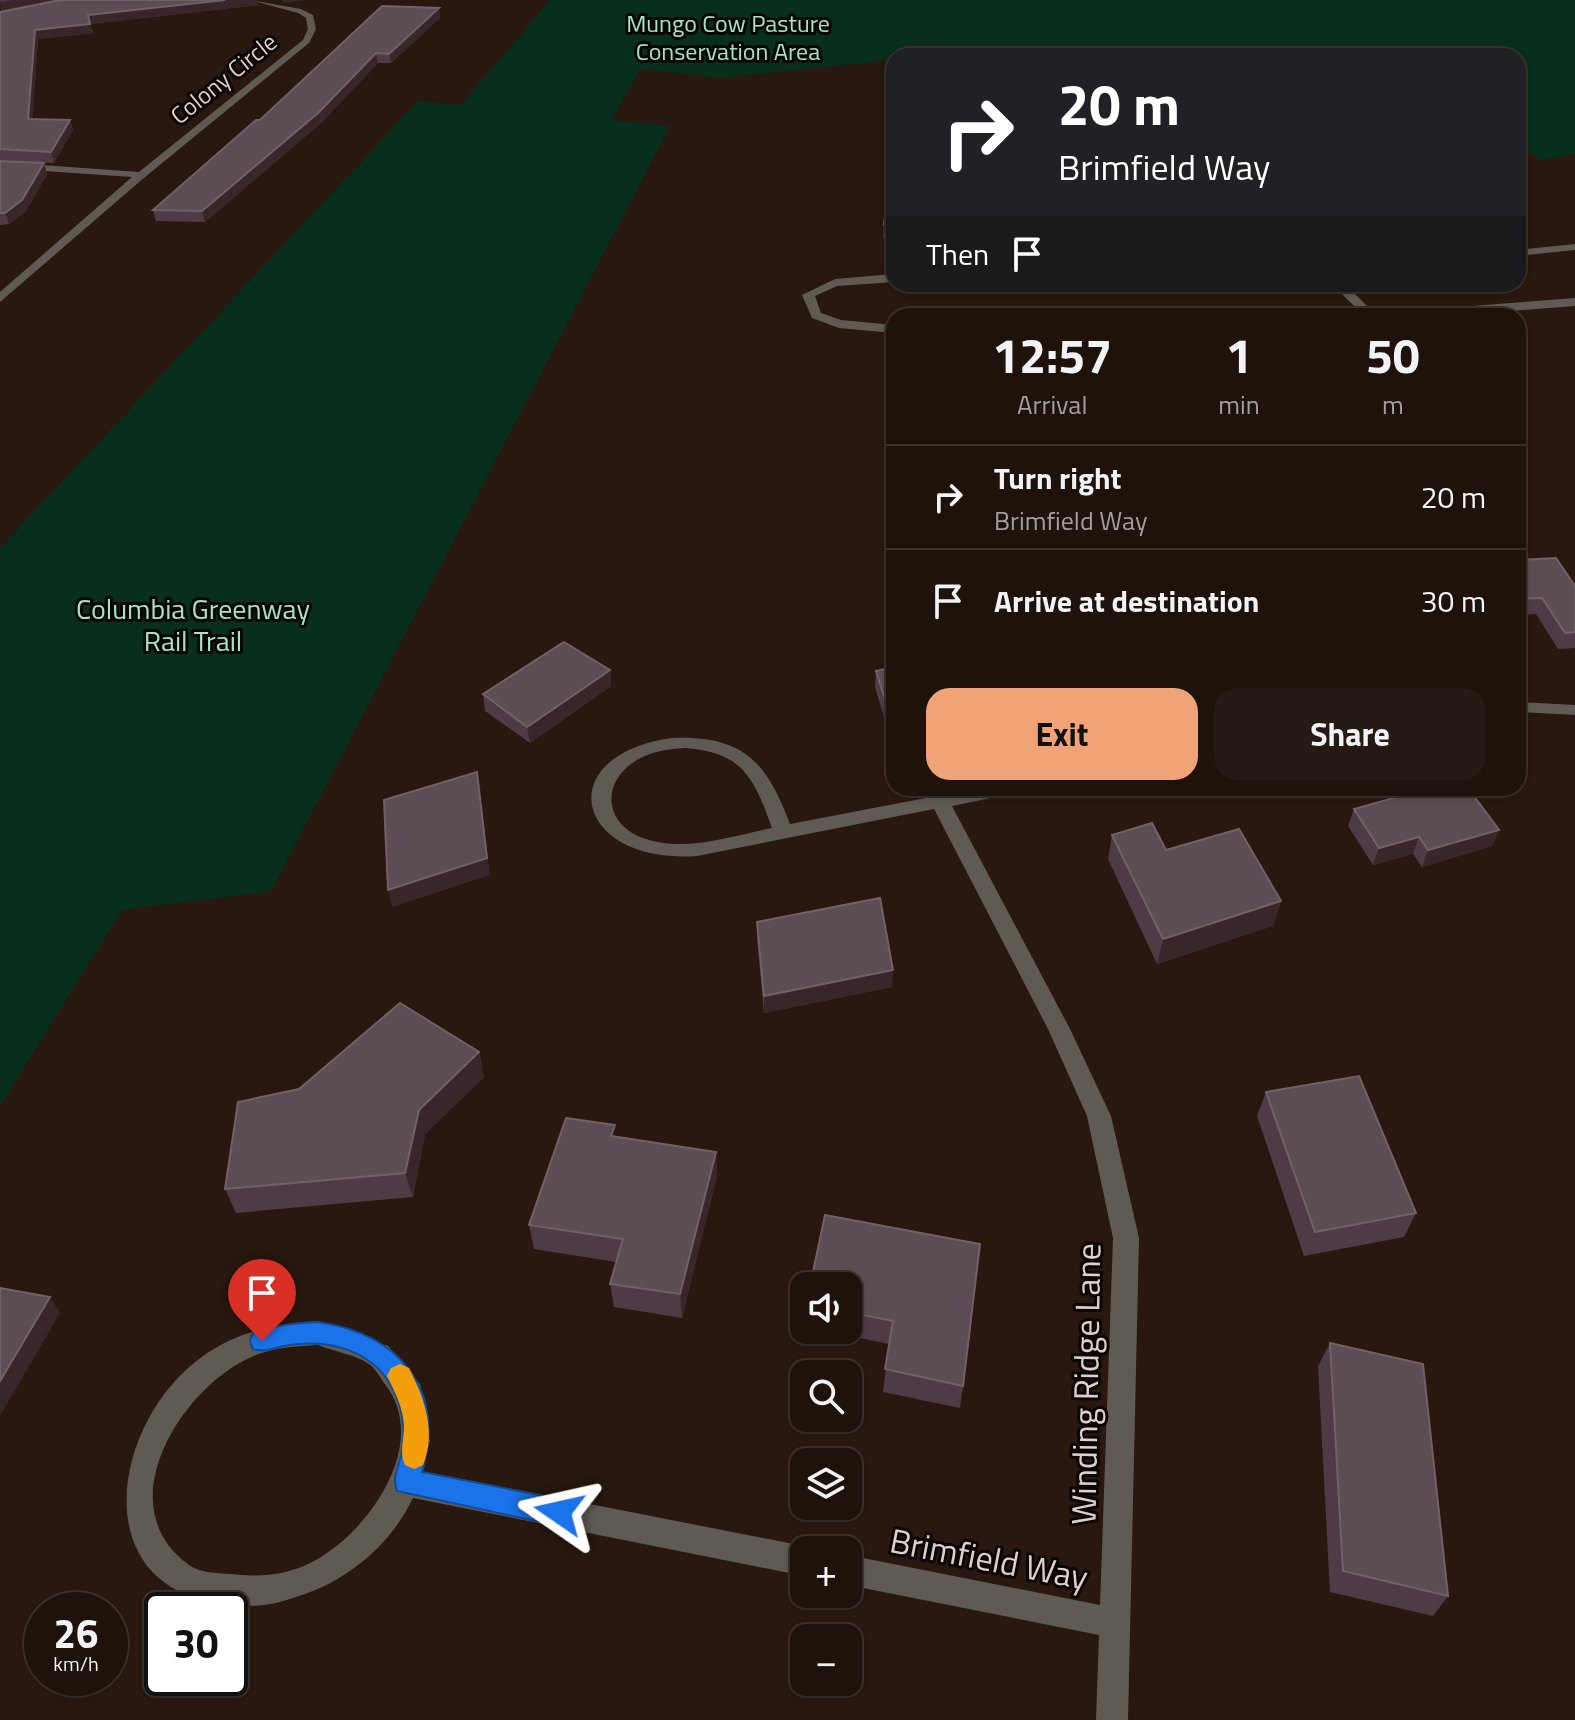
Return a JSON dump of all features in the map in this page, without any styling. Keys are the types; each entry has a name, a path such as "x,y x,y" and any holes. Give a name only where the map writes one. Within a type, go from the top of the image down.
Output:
{"street":[{"name":"Colony Circle","path":"0,298 141,175 306,41 312,29 310,17 290,7 254,0"},
{"path":"0,165 141,175"},
{"path":"1526,252 1575,247"},
{"path":"886,279 835,283 808,295 816,315 839,324 886,328"},
{"path":"1346,292 1363,308"},
{"path":"1499,308 1575,302"},
{"path":"1526,707 1575,710"},
{"path":"783,832 754,769 744,760 717,747 667,744 634,753 610,771 598,792 598,804 609,826 650,848 687,850 783,832 970,796"},
{"name":"Winding Ridge Lane","path":"940,802 1059,1029 1099,1116 1126,1238 1112,1720"},
{"path":"318,1333 344,1337 367,1346 386,1359 402,1378 412,1401 416,1426 414,1454 406,1482 392,1511 371,1537 346,1560 317,1578 285,1589 252,1595 194,1585 170,1570 153,1549 143,1525 138,1497 141,1469 150,1441 165,1414 184,1390 234,1352 289,1334 318,1333"},
{"path":"406,1482 790,1558"},
{"name":"Brimfield Way","path":"862,1573 1115,1623"}],"green space":[{"name":"Columbia Greenway Rail Trail","path":"550,0 1575,0 1575,154 1540,160 1526,149 1526,48 886,48 886,61 719,78 641,69 611,120 670,126 271,891 122,910 0,1106 0,548 418,101 461,105"}],"building":[{"path":"60,0 225,0 88,15 90,24 35,30 28,119 70,120 51,152 0,149 0,12"},
{"path":"382,6 439,8 389,54 376,53 318,113 202,211 153,210 256,120 260,120"},
{"path":"0,161 44,163 22,200 5,213 0,213"},
{"path":"1556,558 1575,586 1575,632 1565,633 1542,598 1526,599 1526,560"},
{"path":"564,642 610,670 527,727 483,694"},
{"path":"886,669 886,703 876,671"},
{"path":"477,772 487,858 388,890 384,800"},
{"path":"1400,796 1474,796 1499,830 1428,850 1419,837 1379,848 1354,809"},
{"path":"1152,823 1166,850 1239,829 1281,901 1163,939 1112,835"},
{"path":"880,898 893,970 764,996 757,922"},
{"path":"400,1003 479,1052 419,1110 405,1173 225,1189 238,1102 299,1089"},
{"path":"1359,1076 1416,1213 1315,1232 1266,1092"},
{"path":"566,1118 615,1125 611,1136 716,1152 680,1294 610,1284 623,1239 529,1225"},
{"path":"825,1215 980,1244 963,1386 885,1369 893,1321 862,1315 862,1272 813,1272"},
{"path":"0,1288 50,1297 0,1381"},
{"path":"1330,1343 1423,1364 1448,1596 1343,1571"}],"slow traffic":[{"path":"400,1376 412,1401 416,1426 414,1456"}],"route":[{"path":"262,1341 289,1334 318,1333 344,1337 367,1346 386,1359 402,1378 412,1401 416,1426 414,1454 406,1482 559,1512"}],"park label":[{"name":"Mungo Cow Pasture Conservation Area","path":"728,38"}]}
